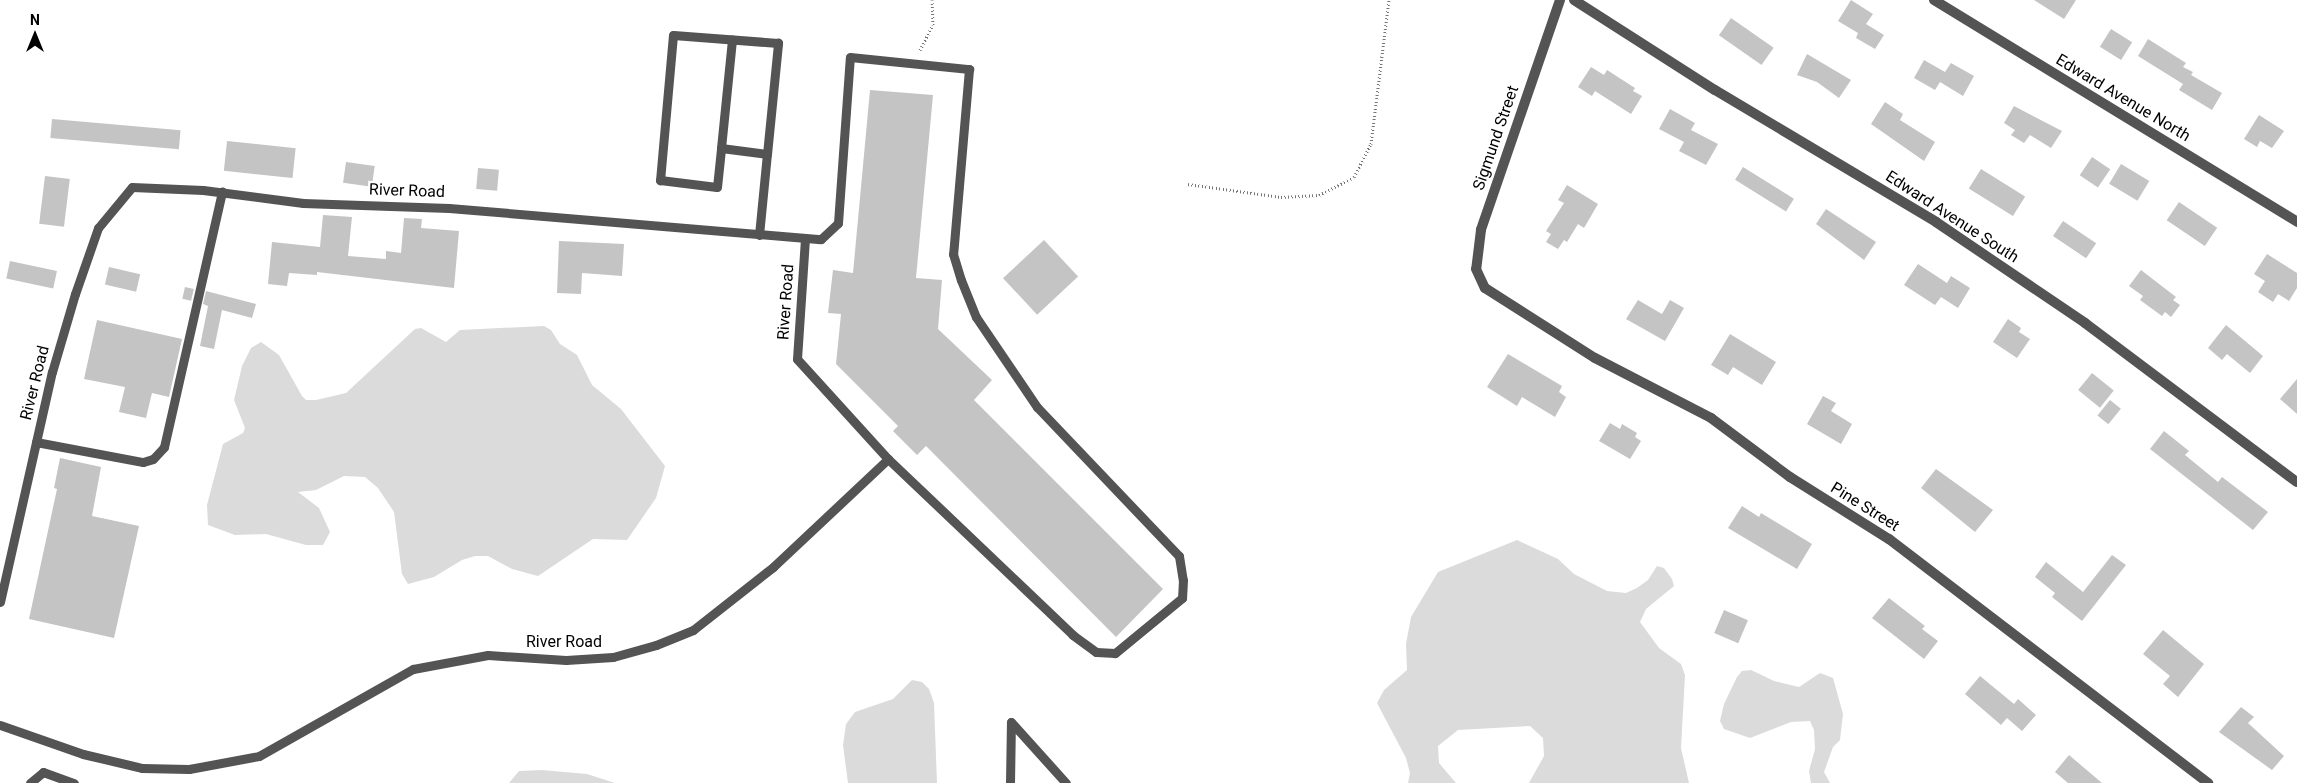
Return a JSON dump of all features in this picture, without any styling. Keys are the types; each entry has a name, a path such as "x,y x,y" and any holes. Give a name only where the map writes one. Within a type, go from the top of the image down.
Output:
{"street":[{"name":"Sigmund Street","path":"1485,288 1476,269 1481,230 1560,0"},
{"name":"Edward Avenue South","path":"1574,0 1716,90 1936,222 2085,323 2297,482"},
{"name":"Edward Avenue North","path":"1934,0 2297,222"},
{"name":"Pine Street","path":"1485,288 1595,358 1711,418 1790,477 1889,538 2208,783"}],"lane":[{"path":"732,40 717,187 660,180 673,35 778,43 759,235"},
{"path":"805,238 821,239 838,223 850,57 970,69 953,254 976,317 1037,406 1179,556 1183,580 1182,598 1115,653 1096,652 1073,635 888,459"},
{"path":"721,148 768,154"},
{"name":"River Road","path":"0,602 52,372 98,228 132,186 222,192 303,202 449,208 805,238 797,359 888,459 730,604 693,630 656,645 613,657 566,660 488,654 413,669 259,756 189,769 142,768 83,754 0,725"},
{"path":"36,442 142,462 152,459 164,447 222,192"},
{"path":"1010,783 1011,722 1066,783"},
{"path":"30,783 43,772 74,783"}],"path":[{"path":"914,62 933,25 932,0"},
{"path":"1188,184 1281,197 1319,195 1354,177 1371,144 1389,0"}],"shaded area":[{"path":"544,326 551,330 560,344 577,355 592,385 621,409 665,466 656,498 627,540 593,539 538,576 512,569 488,556 475,556 462,560 434,577 408,584 402,574 394,512 378,488 365,477 344,476 316,490 298,492 319,508 330,532 323,545 306,545 266,534 235,535 208,525 207,505 223,444 243,433 245,428 234,400 242,366 251,348 261,342 279,355 302,396 306,400 316,400 346,393 415,329 421,328 446,342 460,330"},
{"path":"1517,540 1558,559 1574,574 1607,591 1626,593 1637,588 1648,580 1657,566 1664,568 1672,579 1674,586 1646,609 1640,622 1659,648 1681,664 1685,675 1681,748 1689,783 1529,783 1544,756 1543,738 1530,726 1458,730 1438,746 1439,763 1456,783 1408,783 1410,773 1406,758 1377,703 1384,690 1407,670 1406,644 1411,617 1438,572"},
{"path":"1751,670 1774,681 1799,687 1820,673 1833,678 1843,714 1840,740 1833,747 1824,772 1830,783 1811,783 1809,771 1815,749 1814,730 1810,721 1791,722 1750,738 1724,729 1720,721 1724,704 1737,677 1742,671"},
{"path":"912,680 922,682 929,689 934,703 937,783 848,783 843,745 846,724 855,712 893,699"},
{"path":"542,770 587,774 615,783 509,783 519,771"}],"building":[{"path":"1851,0 1873,14 1866,24 1884,35 1875,49 1856,38 1858,33 1838,21"},
{"path":"2034,0 2076,0 2064,19"},
{"path":"1731,18 1774,48 1762,65 1719,35"},
{"path":"2111,29 2132,42 2121,60 2100,47"},
{"path":"2148,39 2186,63 2183,67 2193,72 2191,75 2222,93 2212,110 2179,90 2183,84 2138,56"},
{"path":"1807,54 1851,80 1839,98 1817,82 1797,75"},
{"path":"1924,60 1945,72 1951,63 1974,76 1963,96 1940,82 1935,90 1914,78"},
{"path":"1591,67 1604,75 1607,70 1635,88 1633,91 1642,96 1631,114 1595,91 1592,96 1578,87"},
{"path":"870,90 933,95 916,278 942,280 938,329 992,380 974,400 1163,589 1116,637 926,446 917,455 893,431 898,426 836,364 841,314 828,313 833,270 853,273"},
{"path":"1885,102 1903,114 1900,120 1935,142 1924,161 1871,124"},
{"path":"2014,106 2062,131 2051,148 2030,135 2024,143 2011,135 2015,130 2004,123"},
{"path":"1670,109 1695,123 1691,130 1718,144 1706,165 1679,151 1684,142 1659,129"},
{"path":"2259,115 2284,131 2272,148 2260,141 2257,147 2244,139"},
{"path":"52,119 181,130 179,149 50,138"},
{"path":"227,141 296,148 292,178 224,171"},
{"path":"2092,157 2110,169 2098,188 2080,175"},
{"path":"346,162 375,166 372,187 343,183"},
{"path":"2121,164 2149,181 2137,201 2109,184"},
{"path":"1743,167 1794,199 1786,212 1735,180"},
{"path":"478,168 499,170 497,191 476,189"},
{"path":"1981,169 2025,197 2013,216 1969,189"},
{"path":"45,176 70,179 64,227 39,224"},
{"path":"1567,185 1598,204 1584,228 1578,224 1567,242 1564,240 1558,249 1546,242 1551,234 1546,231 1564,203 1558,200"},
{"path":"2179,202 2217,228 2205,246 2167,220"},
{"path":"1826,209 1876,242 1864,260 1816,224"},
{"path":"323,215 352,217 348,256 386,259 386,251 401,253 404,218 422,219 421,228 459,231 454,288 317,272 317,275 289,273 287,286 268,284 272,242 320,247"},
{"path":"2063,221 2096,243 2086,258 2053,236"},
{"path":"1044,240 1078,277 1037,315 1003,278"},
{"path":"559,241 624,244 622,276 582,273 581,294 557,293"},
{"path":"2267,254 2297,273 2297,288 2289,301 2278,294 2273,302 2258,292 2265,281 2254,274"},
{"path":"10,261 57,271 53,289 6,279"},
{"path":"1918,264 1947,283 1951,276 1970,288 1958,308 1941,297 1935,305 1904,285"},
{"path":"109,267 140,274 136,292 105,285"},
{"path":"2141,270 2176,297 2173,300 2180,305 2171,317 2165,312 2162,316 2140,300 2143,296 2129,286"},
{"path":"185,287 194,289 191,301 182,299"},
{"path":"206,291 256,304 252,318 222,310 214,349 200,346 208,306 203,304"},
{"path":"1638,300 1662,314 1670,300 1684,308 1665,341 1626,319"},
{"path":"2008,319 2021,328 2019,332 2030,339 2017,358 1993,342"},
{"path":"97,320 182,339 169,397 152,393 146,418 119,412 125,387 84,379"},
{"path":"2226,325 2263,356 2250,373 2227,354 2222,360 2208,348"},
{"path":"1730,334 1776,362 1762,385 1733,367 1728,375 1711,365"},
{"path":"1508,354 1562,386 1559,392 1566,397 1555,417 1522,397 1517,406 1487,387"},
{"path":"2092,373 2114,391 2100,408 2078,390"},
{"path":"2297,379 2297,414 2280,399"},
{"path":"1823,396 1836,403 1831,411 1852,424 1841,444 1807,424"},
{"path":"2110,400 2121,409 2108,424 2097,416"},
{"path":"1610,423 1620,429 1622,424 1637,433 1635,437 1641,441 1630,459 1599,441"},
{"path":"2164,431 2189,451 2185,455 2218,482 2222,477 2268,512 2253,530 2150,449"},
{"path":"60,458 101,467 92,516 139,526 114,638 29,619 57,489 54,488"},
{"path":"1936,469 1993,510 1975,532 1921,488"},
{"path":"1742,506 1759,517 1761,513 1812,544 1797,569 1728,528"},
{"path":"2112,555 2126,565 2082,621 2052,597 2055,593 2035,577 2046,562 2083,592"},
{"path":"1889,598 1925,626 1922,629 1938,641 1924,659 1872,618"},
{"path":"1724,610 1748,620 1738,643 1714,633"},
{"path":"2163,630 2204,664 2178,697 2163,684 2170,676 2143,654"},
{"path":"1980,676 2014,704 2018,699 2036,715 2022,731 2007,718 2001,725 1965,694"},
{"path":"2241,707 2254,717 2248,723 2284,756 2272,770 2219,732"},
{"path":"2069,755 2102,783 2068,783 2055,772"}]}
